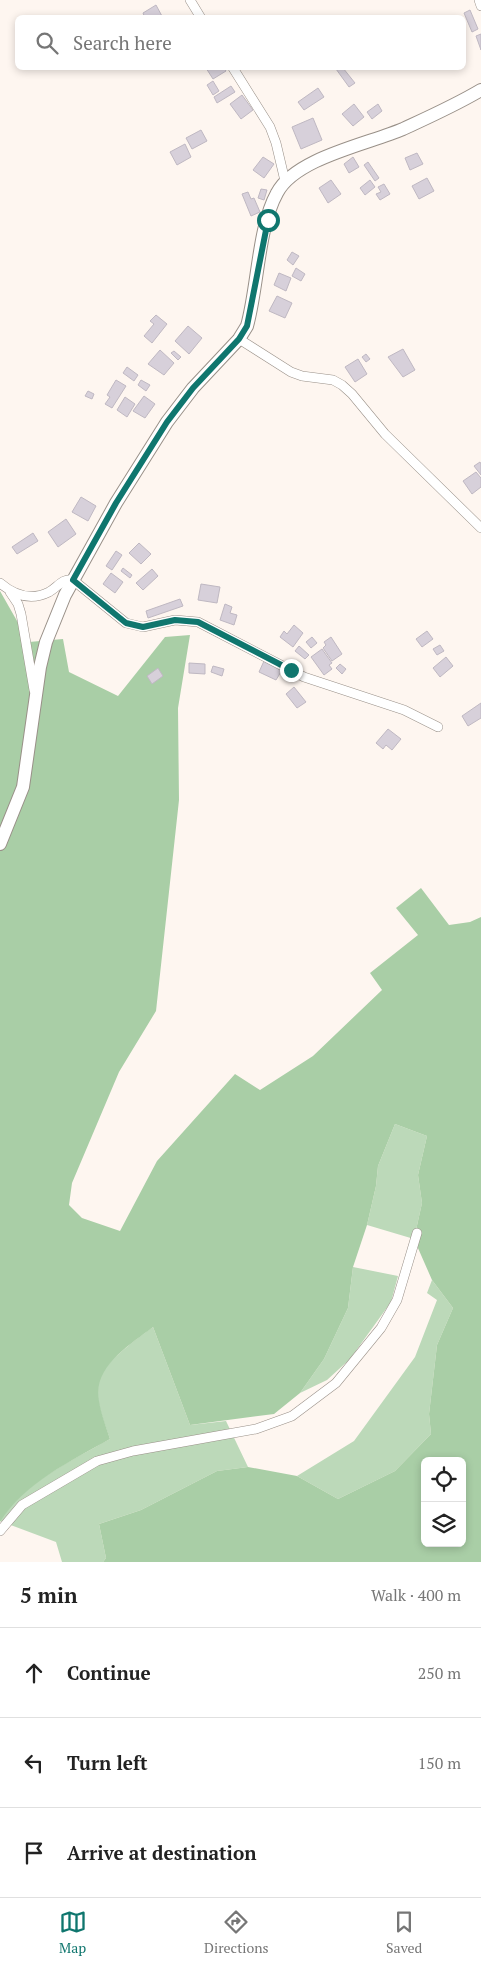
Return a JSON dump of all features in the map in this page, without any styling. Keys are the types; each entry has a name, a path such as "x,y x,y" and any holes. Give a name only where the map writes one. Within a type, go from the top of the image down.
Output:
{"street":[{"path":"190,0 199,15"},
{"path":"478,0 481,6"},
{"path":"234,70 270,127 276,142 285,181"},
{"path":"0,844 23,787 29,760 35,695 46,642 73,580 116,503 167,422 193,388 239,339 250,315 271,207 285,181 313,163 401,129 481,90"},
{"path":"239,339 291,372 302,376 333,380 342,385 352,394 392,442 481,528"},
{"path":"10,591 27,596 38,596 50,592 64,580 73,580 126,623 143,627 175,620 198,622 304,677 338,686 404,710 438,727"},
{"path":"0,583 10,591 18,604 35,695"},
{"path":"0,1531 22,1506 97,1462 133,1451 256,1428 292,1416 336,1383 381,1328 397,1300 417,1233"}],"green space":[{"path":"0,591 29,642 63,639 69,672 118,696 165,637 190,635 178,708 179,800 156,1011 119,1072 72,1183 69,1205 82,1218 120,1231 157,1161 235,1074 260,1090 313,1056 382,990 370,973 418,935 396,908 421,888 449,925 470,922 481,917 481,1562 103,1562 106,1558 99,1524 141,1510 217,1471 248,1467 297,1476 338,1499 395,1471 431,1434 429,1414 437,1345 453,1308 432,1280 414,1239 422,1203 418,1175 427,1136 395,1124 378,1166 376,1186 367,1225 353,1267 348,1308 324,1359 300,1393 274,1414 190,1425 153,1327 124,1349 107,1367 101,1378 98,1389 99,1401 110,1439 49,1474 35,1484 10,1508 0,1522"},
{"path":"395,1124 427,1136 418,1175 422,1203 414,1239 367,1225 376,1186 378,1166"},
{"path":"353,1267 398,1276 391,1302 350,1359 327,1380 300,1393 324,1359 348,1308"},
{"path":"432,1280 453,1308 437,1345 429,1414 431,1434 395,1471 338,1499 297,1476 354,1441 415,1357 437,1300 427,1293"},
{"path":"153,1327 190,1425 226,1421 248,1467 217,1471 141,1510 99,1524 106,1558 103,1562 62,1562 56,1542 0,1521 10,1507 35,1484 64,1464 110,1439 98,1400 99,1378 115,1357"}],"building":[{"path":"156,5 161,15 144,15 143,13"},
{"path":"470,10 478,29 472,32 464,13"},
{"path":"481,34 481,50 476,36"},
{"path":"207,70 225,70 226,71 213,79"},
{"path":"337,70 345,70 355,83 349,87"},
{"path":"213,81 219,91 213,95 207,85"},
{"path":"231,86 235,92 217,103 214,97"},
{"path":"318,88 324,97 304,110 298,102"},
{"path":"242,95 253,110 241,119 230,104"},
{"path":"354,104 364,117 353,126 342,114"},
{"path":"378,104 382,111 372,119 367,112"},
{"path":"313,118 322,140 301,149 292,127"},
{"path":"201,130 207,141 192,149 186,138"},
{"path":"185,144 191,157 177,165 170,152"},
{"path":"417,153 423,164 410,170 405,158"},
{"path":"263,157 274,164 264,178 253,170"},
{"path":"353,157 359,167 349,173 344,164"},
{"path":"368,162 379,178 375,181 364,165"},
{"path":"427,178 434,191 419,199 412,186"},
{"path":"331,180 341,194 328,203 319,188"},
{"path":"370,180 375,187 365,195 360,188"},
{"path":"384,184 390,194 380,200 376,194 381,192 378,187"},
{"path":"261,189 267,190 264,200 258,198"},
{"path":"248,192 251,199 254,198 260,212 251,216 242,194"},
{"path":"292,252 299,256 293,265 287,260"},
{"path":"296,268 305,274 301,281 292,276"},
{"path":"279,273 291,278 286,291 274,285"},
{"path":"277,296 292,303 285,318 269,311"},
{"path":"156,315 167,324 152,343 144,336 154,324 150,321"},
{"path":"188,326 202,338 189,354 175,341"},
{"path":"403,349 415,370 403,377 388,357"},
{"path":"160,350 174,363 164,375 148,364"},
{"path":"174,351 181,357 178,360 171,353"},
{"path":"366,354 370,359 366,362 362,357"},
{"path":"358,359 367,374 355,382 345,367"},
{"path":"127,367 138,375 134,381 123,373"},
{"path":"116,380 126,386 112,408 105,404 110,397 107,395"},
{"path":"141,380 150,385 146,391 138,385"},
{"path":"88,391 94,394 92,399 85,396"},
{"path":"144,396 155,404 145,418 133,411"},
{"path":"125,397 135,404 127,417 117,410"},
{"path":"480,462 481,464 481,475 474,466"},
{"path":"476,472 481,478 481,487 472,494 463,481"},
{"path":"81,497 96,506 88,521 72,512"},
{"path":"66,519 76,534 58,547 48,532"},
{"path":"33,533 38,541 17,554 12,547"},
{"path":"139,543 151,554 141,564 129,553"},
{"path":"116,551 122,555 112,570 106,566"},
{"path":"123,568 132,575 130,578 121,571"},
{"path":"152,569 158,576 143,590 136,583"},
{"path":"111,573 123,582 115,593 103,584"},
{"path":"201,584 220,587 217,603 198,600"},
{"path":"180,599 183,606 148,618 146,611"},
{"path":"225,604 232,607 230,613 237,615 234,625 220,620"},
{"path":"294,625 303,633 293,647 280,637 284,631 287,634"},
{"path":"427,631 433,639 422,647 416,639"},
{"path":"312,637 317,643 311,648 306,642"},
{"path":"331,637 342,654 332,661 323,648 326,645 324,642"},
{"path":"440,645 444,651 437,655 433,649"},
{"path":"299,646 309,655 305,659 295,651"},
{"path":"322,649 332,663 329,665 332,669 324,675 311,657"},
{"path":"446,657 453,666 440,677 433,668"},
{"path":"264,661 282,670 276,680 259,672"},
{"path":"189,663 205,664 205,674 189,673"},
{"path":"340,664 346,669 342,674 336,668"},
{"path":"213,666 224,669 222,676 211,672"},
{"path":"158,668 163,676 152,684 147,676"},
{"path":"294,687 306,702 297,708 286,694"},
{"path":"481,703 481,718 468,726 462,716"},
{"path":"388,729 401,739 392,750 386,745 383,749 376,743"}],"route":[{"path":"268,220 247,326 239,339 193,388 167,422 116,503 73,580 126,623 143,627 175,620 198,622 277,661 291,670"}]}
